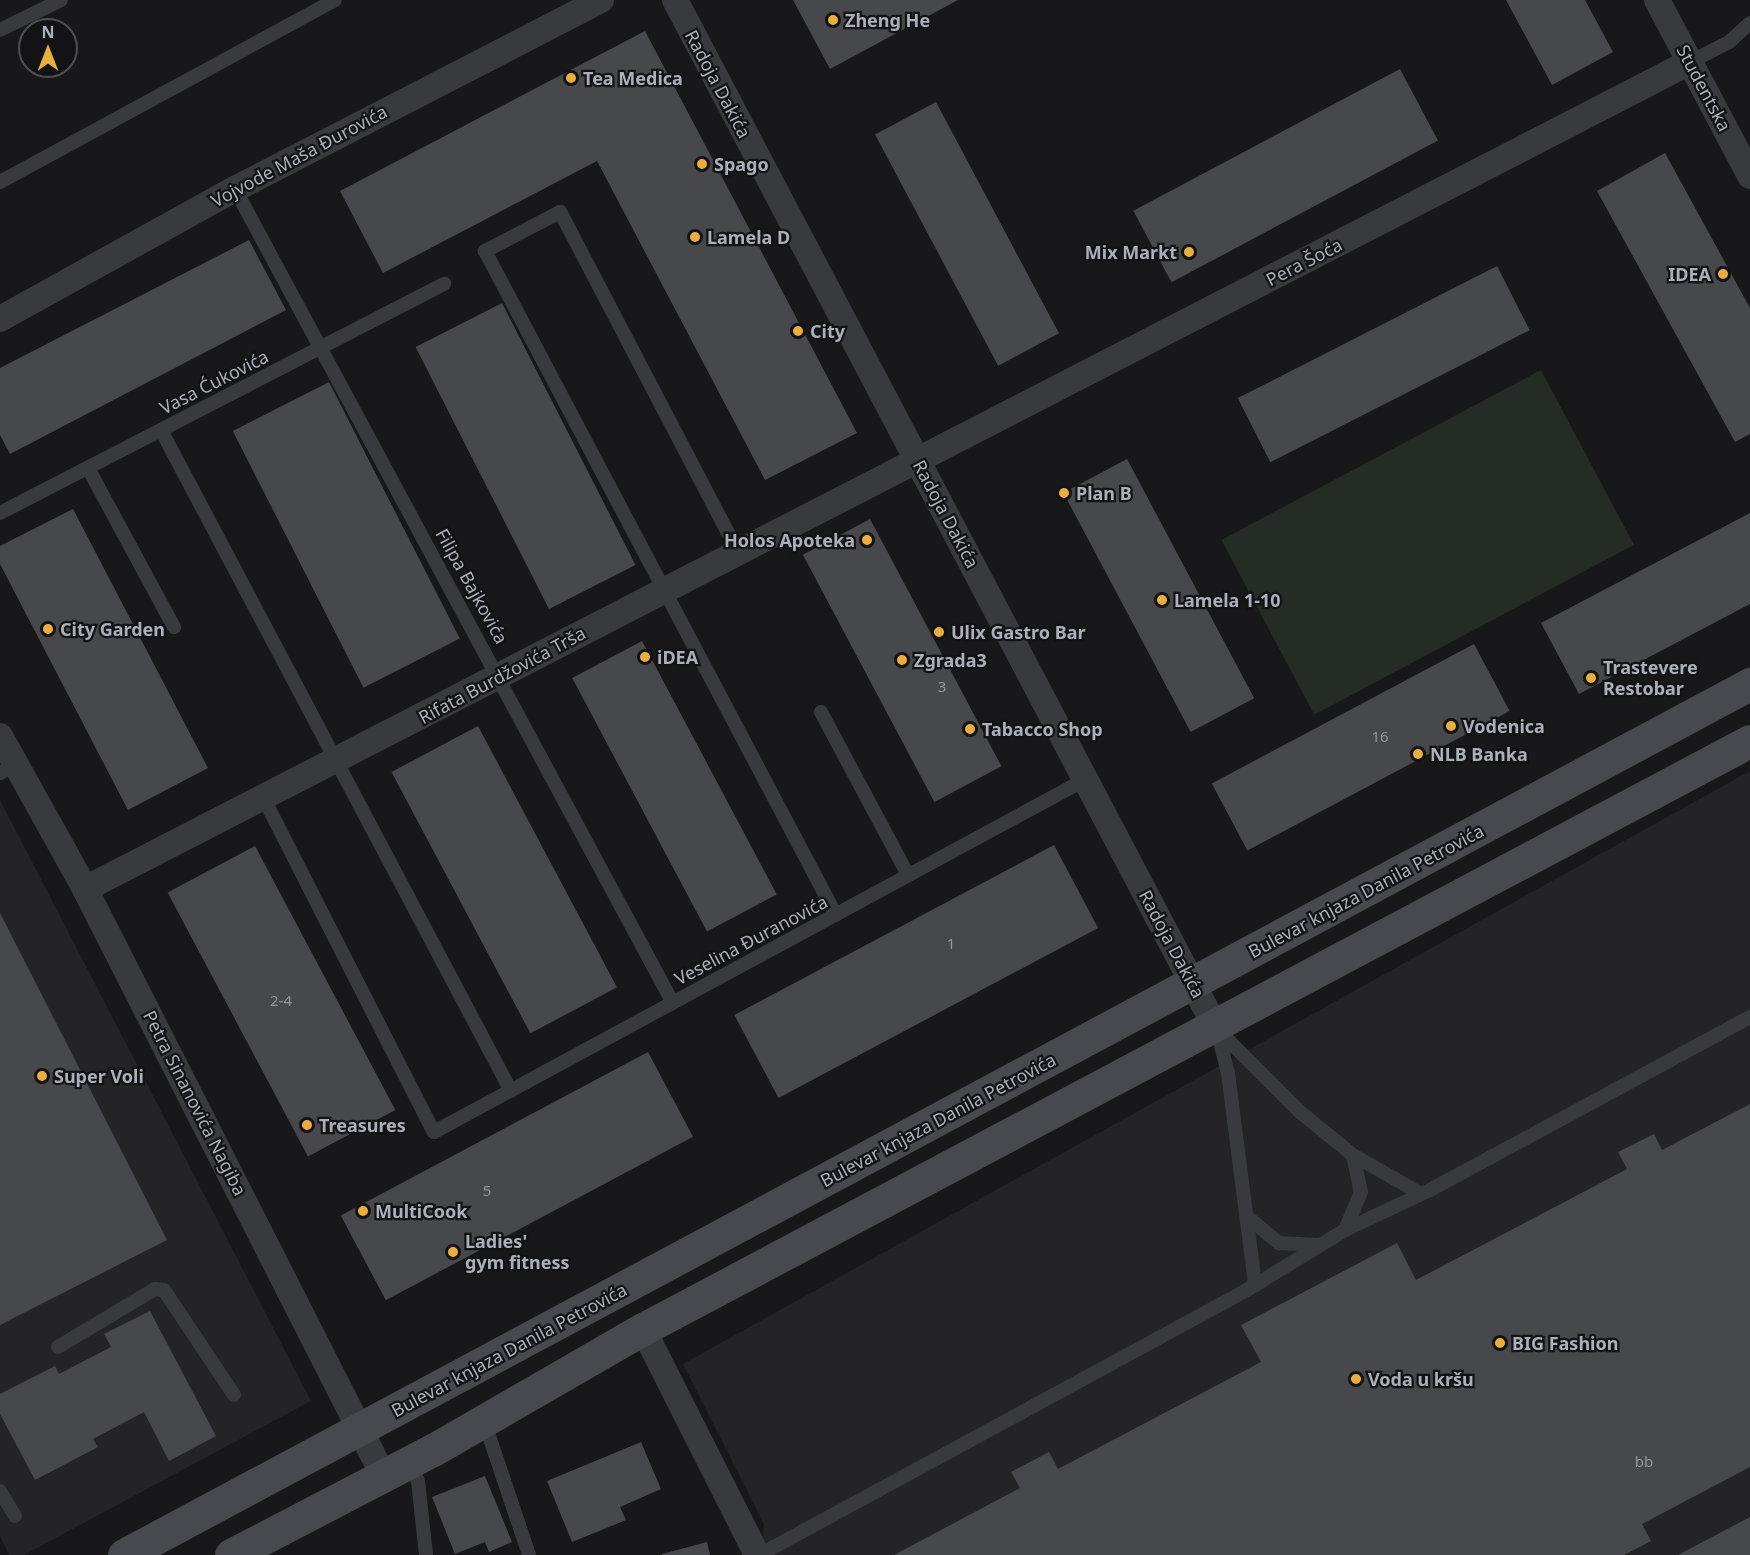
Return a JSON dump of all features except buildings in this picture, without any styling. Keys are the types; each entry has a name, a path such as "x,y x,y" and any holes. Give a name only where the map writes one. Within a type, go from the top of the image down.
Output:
{"main road":[{"name":"Bulevar knjaza Danila Petrovića","path":"124,1555 1192,985 1750,684"},
{"path":"231,1555 484,1421 643,1329 1216,1028 1750,741"}],"street":[{"name":"Vojvode Maša Đurovića","path":"0,319 235,189 601,0"},
{"name":"Radoja Dakića","path":"675,0 1216,1028"},
{"name":"Studentska","path":"1657,0 1750,176"},
{"name":"Pera Šoća","path":"918,460 1690,62"},
{"name":"Rifata Burdžovića Trša","path":"85,889 918,460"},
{"name":"Petra Sinanovića Nagiba","path":"0,736 8,769 85,889 359,1430 396,1467"},
{"path":"643,1329 751,1550"}],"lane":[{"path":"0,30 61,0"},
{"path":"0,182 334,0"},
{"path":"1690,62 1729,42 1750,23"},
{"name":"Filipa Bajkovića","path":"235,189 501,675 673,1003"},
{"path":"738,552 560,212 486,251 663,591 836,915"},
{"name":"Vasa Ćukovića","path":"0,513 444,284"},
{"path":"161,430 511,1091"},
{"path":"88,468 174,627"},
{"path":"821,712 908,876"},
{"name":"Veselina Đuranovića","path":"263,797 434,1132 1086,779"},
{"path":"751,1550 1255,1285 1345,1230 1421,1194 1750,1017"},
{"path":"1216,1028 1285,1098 1353,1155 1421,1194"},
{"path":"1216,1028 1228,1073 1242,1200 1250,1219 1255,1285"},
{"path":"1345,1230 1361,1192 1353,1155"},
{"path":"1250,1219 1279,1243 1320,1245"},
{"path":"58,1347 155,1289 164,1290 234,1395"},
{"path":"484,1421 529,1555"},
{"path":"396,1467 418,1481 426,1555"},
{"path":"0,1491 15,1516"}],"shaded area":[{"path":"1541,370 1634,545 1314,715 1221,540"},
{"path":"1750,771 1750,1555 761,1555 764,1524 683,1364"},
{"path":"0,800 311,1401 24,1555 9,1555 0,1536"}],"place":[{"name":"Zheng He","path":"833,20"},
{"name":"Tea Medica","path":"571,78"},
{"name":"Spago","path":"702,164"},
{"name":"Lamela D","path":"695,237"},
{"name":"Mix Markt","path":"1189,252"},
{"name":"IDEA","path":"1723,274"},
{"name":"City","path":"798,331"},
{"name":"Plan B","path":"1064,493"},
{"name":"Holos Apoteka","path":"867,540"},
{"name":"Lamela 1-10","path":"1162,600"},
{"name":"City Garden","path":"48,629"},
{"name":"Ulix Gastro Bar","path":"939,632"},
{"name":"iDEA","path":"645,657"},
{"name":"Zgrada3","path":"902,660"},
{"name":"Trastevere Restobar","path":"1591,678"},
{"name":"Vodenica","path":"1451,726"},
{"name":"Tabacco Shop","path":"970,729"},
{"name":"NLB Banka","path":"1418,754"},
{"name":"Super Voli","path":"42,1076"},
{"name":"Treasures","path":"307,1125"},
{"name":"MultiCook","path":"363,1211"},
{"name":"Ladies' gym fitness","path":"453,1252"},
{"name":"BIG Fashion","path":"1500,1343"},
{"name":"Voda u kršu","path":"1356,1379"}]}
